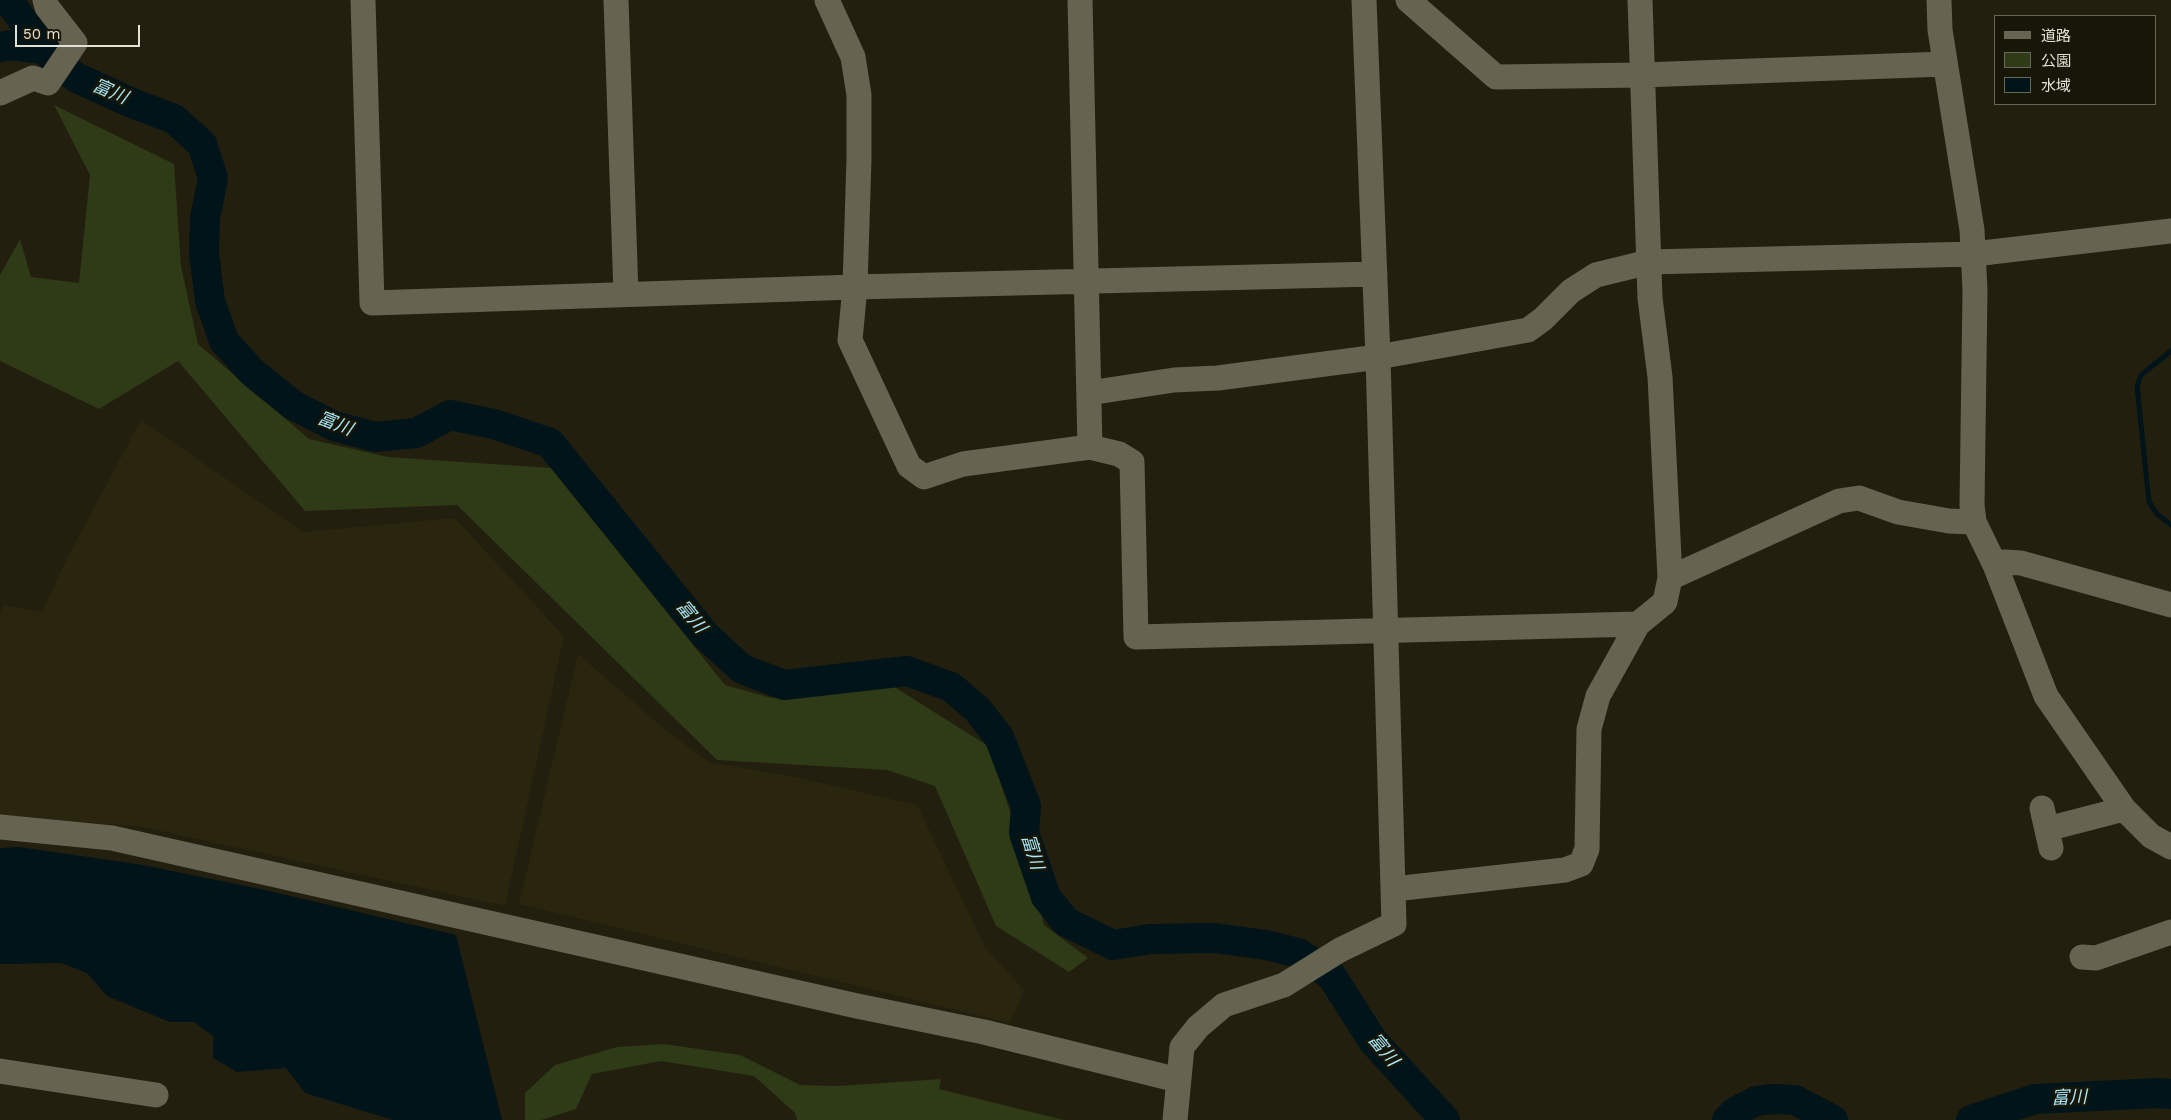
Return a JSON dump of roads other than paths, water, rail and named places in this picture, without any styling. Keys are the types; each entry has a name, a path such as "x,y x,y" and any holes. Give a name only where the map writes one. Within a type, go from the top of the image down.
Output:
{"street":[{"path":"0,94 33,78 48,83 75,43 47,7 45,0"},
{"path":"363,0 372,303 855,286 1375,274"},
{"path":"616,0 626,294"},
{"path":"828,0 853,57 859,95 855,286 850,340 909,466 924,477 963,464 1090,447 1119,454 1132,462 1136,637 1638,624"},
{"path":"1080,0 1090,447"},
{"path":"1180,1116 1178,1080 1182,1047 1198,1026 1224,1005 1284,985 1340,950 1394,924 1378,357 1364,0"},
{"path":"1408,0 1496,77 1642,75 1945,64"},
{"path":"1394,889 1564,870 1581,864 1587,849 1589,729 1598,696 1638,624 1665,602 1670,578 1660,377 1650,298 1648,262 1640,0"},
{"path":"1939,0 1940,30 1966,183 1974,254 1972,505 1974,522 1995,565 2046,696 2124,809 2151,836 2171,847"},
{"path":"1089,393 1174,380 1218,378 1378,357 1528,330 1543,319 1570,291 1596,275 1648,262 1974,254 2171,230"},
{"path":"1670,578 1839,501 1859,498 1898,512 1949,521 1974,522"},
{"path":"1995,565 2004,562 2021,563 2171,605"},
{"path":"2047,828 2124,809"},
{"path":"0,827 112,838 848,1004 984,1032 1178,1080"},
{"path":"2082,958 2096,958 2171,932"},
{"path":"0,1071 156,1095"}],"water":[{"path":"19,847 143,865 265,890 456,935 502,1120 393,1120 305,1093 286,1068 237,1072 213,1058 213,1036 194,1022 170,1022 107,996 87,973 61,963 0,964 0,848"}],"waterway":[{"name":"富川","path":"8,0 43,49 75,77 132,103 174,119 202,144 213,178 205,218 204,254 210,301 224,341 252,372 293,405 334,426 375,437 416,433 450,415 494,424 550,443 706,636 742,669 784,685 907,671 951,687 977,709 999,737 1026,806 1024,833 1046,897 1066,922 1113,945 1150,939 1215,938 1266,945 1298,953 1331,975 1373,1041 1445,1120"},
{"name":"富川","path":"0,47 10,45 43,49"},
{"path":"2171,351 2141,375 2137,386 2149,502 2157,514 2171,525"},
{"name":"富川","path":"1971,1120 2035,1099 2171,1094"},
{"name":"富川","path":"1727,1120 1735,1112 1756,1101 1773,1099 1795,1100 1833,1120"}]}
